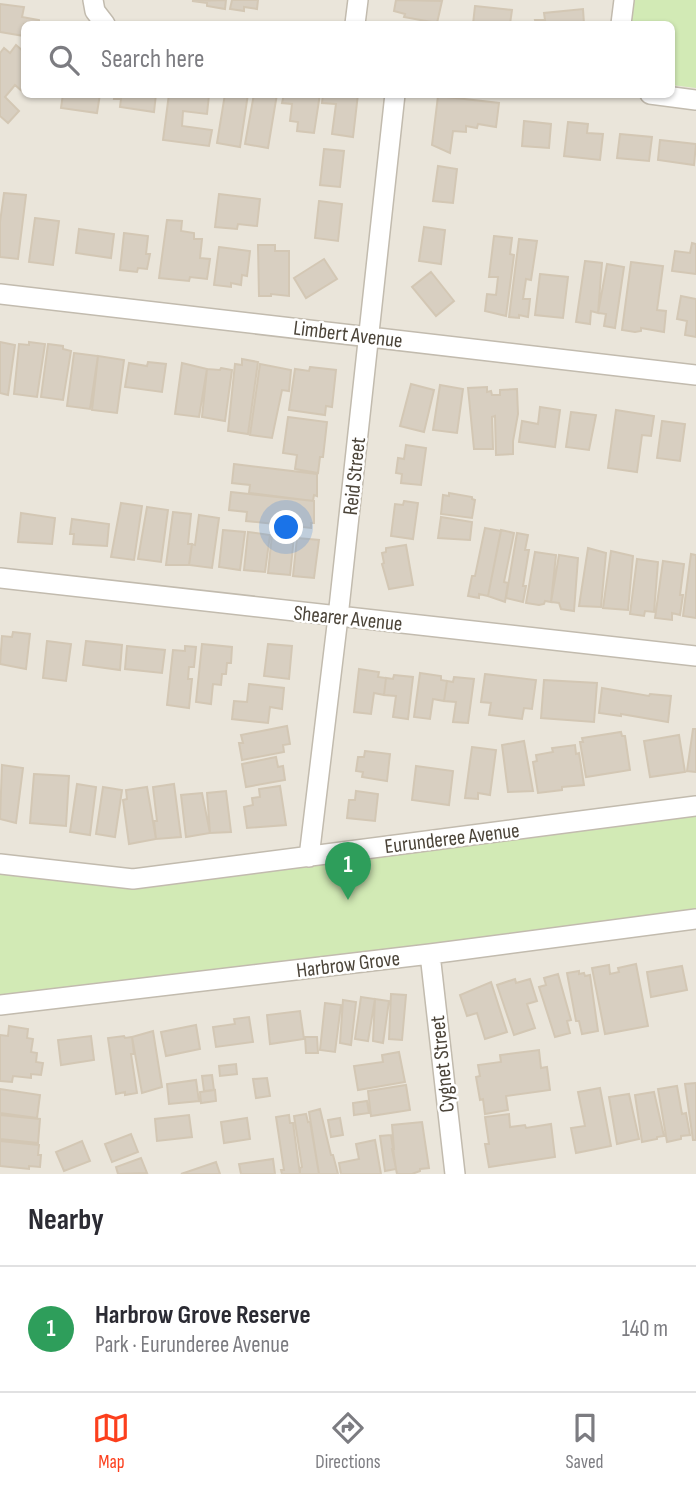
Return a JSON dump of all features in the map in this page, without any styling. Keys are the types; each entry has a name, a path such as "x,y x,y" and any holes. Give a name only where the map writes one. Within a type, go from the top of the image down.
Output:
{"street":[{"path":"93,0 95,10 103,21"},
{"path":"355,21 358,0"},
{"path":"621,21 624,0"},
{"path":"675,97 696,100"},
{"name":"Reid Street","path":"309,857 370,336 395,98"},
{"name":"Limbert Avenue","path":"0,294 696,375"},
{"name":"Shearer Avenue","path":"0,578 696,656"},
{"name":"Eurunderee Avenue","path":"0,864 133,879 696,806"},
{"name":"Harbrow Grove","path":"0,1005 430,954 696,919"},
{"name":"Cygnet Street","path":"430,954 455,1174"}],"shaded area":[{"path":"0,0 696,0 696,1174 0,1174"}],"green space":[{"path":"629,0 696,0 696,88 675,85 675,21 626,21"},
{"path":"696,811 696,912 0,998 0,869 132,887"}],"building":[{"path":"226,0 225,9 192,1"},
{"path":"232,0 258,0 257,9 230,9"},
{"path":"396,0 442,1 437,21 404,17 405,14 394,11"},
{"path":"0,4 24,7 22,17 39,20 21,21 21,36 0,32"},
{"path":"475,6 512,10 510,21 473,21"},
{"path":"583,9 584,21 535,21 545,20 544,13"},
{"path":"16,45 21,49 21,90 15,85 5,97 19,111 8,123 0,116 0,53 4,48 10,53"},
{"path":"62,98 99,98 97,113 61,108"},
{"path":"156,98 154,112 120,107 121,99 114,99"},
{"path":"168,98 209,98 207,114 183,111 182,126 212,130 209,146 163,140"},
{"path":"224,98 247,98 240,147 217,143"},
{"path":"253,98 276,98 268,148 245,144"},
{"path":"283,98 319,98 314,133 297,131 298,122 290,121 292,104 282,103"},
{"path":"323,98 358,98 353,137 332,134 336,104 322,103"},
{"path":"438,98 499,103 496,127 478,124 477,128 466,126 466,132 453,131 450,153 432,145"},
{"path":"524,121 551,124 549,148 522,146"},
{"path":"568,122 588,124 587,133 603,134 600,160 564,156"},
{"path":"620,134 652,137 649,161 617,158"},
{"path":"660,140 696,144 694,165 658,160"},
{"path":"324,149 344,151 340,187 320,185"},
{"path":"438,166 457,169 453,203 433,201"},
{"path":"4,193 26,195 18,259 0,257 0,222"},
{"path":"219,194 260,199 257,226 238,224 237,229 215,227"},
{"path":"319,201 342,204 338,241 315,238"},
{"path":"35,218 59,221 53,265 29,262"},
{"path":"167,220 182,221 181,231 194,233 194,239 202,239 200,258 210,259 207,279 190,277 189,281 159,278"},
{"path":"424,227 445,230 441,264 419,261"},
{"path":"79,229 114,234 111,258 76,253"},
{"path":"124,233 148,236 146,254 150,254 147,269 138,268 137,272 120,270"},
{"path":"494,236 512,238 510,254 514,255 506,316 485,311 487,294 496,295 498,277 489,277"},
{"path":"519,239 537,241 531,280 526,279 523,299 530,299 528,317 519,315 519,318 509,317"},
{"path":"692,243 696,244 696,274 672,271 675,251 690,253"},
{"path":"258,245 275,245 275,251 289,251 289,296 259,296"},
{"path":"219,247 250,251 247,276 242,275 241,285 214,285"},
{"path":"324,259 337,279 306,298 294,278"},
{"path":"585,261 602,263 598,313 591,311 590,324 576,322"},
{"path":"631,262 663,266 657,310 666,311 664,332 641,328 641,331 635,332 622,330"},
{"path":"607,264 624,267 615,328 604,326 606,314 598,313"},
{"path":"431,272 454,301 436,316 412,287"},
{"path":"540,274 568,277 563,318 535,315"},
{"path":"681,296 696,299 696,337 685,335 687,321 677,319"},
{"path":"0,342 15,345 8,395 0,393"},
{"path":"29,342 45,344 37,397 14,394 19,344 29,345"},
{"path":"48,344 63,346 63,349 71,351 63,400 41,397"},
{"path":"74,353 98,356 90,409 67,406"},
{"path":"98,356 124,360 117,413 92,410"},
{"path":"242,359 258,362 248,434 228,431 235,364 242,365"},
{"path":"148,362 166,364 162,392 125,387 129,363 147,366"},
{"path":"182,363 207,369 199,417 175,414"},
{"path":"260,364 291,370 289,391 282,390 272,438 250,435"},
{"path":"310,367 336,370 332,407 326,406 325,415 289,410 295,369 309,371"},
{"path":"207,369 232,370 225,421 202,417"},
{"path":"411,384 434,390 424,432 400,426"},
{"path":"440,385 463,389 457,433 433,430"},
{"path":"487,387 487,392 491,391 492,395 500,395 500,390 517,389 518,414 513,454 496,455 495,416 492,417 493,449 474,449 468,388"},
{"path":"540,407 560,410 555,447 519,442 522,421 538,424"},
{"path":"616,410 654,416 651,436 642,435 637,472 608,468"},
{"path":"571,412 596,415 589,450 566,447"},
{"path":"288,417 327,422 323,457 320,457 318,473 295,469 297,455 283,453"},
{"path":"662,421 685,424 680,461 657,458"},
{"path":"406,445 426,448 421,485 401,483 402,474 396,473 398,458 404,459"},
{"path":"234,464 317,474 317,496 314,495 313,501 249,493 250,485 232,483"},
{"path":"231,492 314,501 314,523 311,523 311,528 246,521 247,512 229,510"},
{"path":"449,493 472,497 475,500 472,518 441,514 443,495 449,496"},
{"path":"404,501 418,503 413,539 391,536 395,504 403,505"},
{"path":"121,503 142,506 134,560 111,557"},
{"path":"147,507 168,510 161,562 138,559"},
{"path":"173,512 191,514 188,544 192,544 189,565 166,565"},
{"path":"21,513 55,518 52,544 18,542"},
{"path":"199,515 219,518 212,568 189,565"},
{"path":"441,517 472,522 470,540 438,538"},
{"path":"72,519 109,524 107,546 73,544 74,534 70,534"},
{"path":"485,528 501,531 488,596 479,594 479,598 468,596"},
{"path":"223,530 245,532 240,570 219,567"},
{"path":"501,530 514,533 504,582 508,583 505,602 488,596"},
{"path":"248,532 270,535 265,572 244,570"},
{"path":"517,533 528,535 525,550 529,550 523,602 506,598"},
{"path":"272,535 294,537 290,575 268,573"},
{"path":"297,538 319,540 314,578 293,576"},
{"path":"406,545 413,585 389,589 382,553 386,552 386,548"},
{"path":"588,548 606,553 601,607 579,606"},
{"path":"611,551 633,556 628,610 603,608"},
{"path":"535,552 556,555 551,602 545,601 539,605 526,603"},
{"path":"691,554 696,555 696,618 683,616"},
{"path":"559,555 578,558 574,611 561,609 559,603 551,602"},
{"path":"637,559 658,562 654,612 645,611 644,616 630,614"},
{"path":"663,561 684,564 680,615 672,613 672,620 655,618"},
{"path":"13,632 30,634 26,669 0,664 2,636 12,637"},
{"path":"47,641 71,644 66,681 43,678"},
{"path":"86,641 122,645 120,670 83,665"},
{"path":"202,644 232,647 231,663 227,663 226,674 222,674 221,685 213,684 211,704 196,702"},
{"path":"268,644 292,646 289,679 264,676"},
{"path":"127,646 165,650 162,673 125,669"},
{"path":"185,646 196,647 194,667 189,667 188,679 192,679 189,708 167,705 173,650 185,651"},
{"path":"359,669 379,672 378,677 386,678 384,695 374,693 371,714 354,712"},
{"path":"420,673 441,676 441,680 447,681 444,701 433,699 430,719 414,717"},
{"path":"485,674 536,680 532,709 524,708 522,719 489,715 491,703 481,702"},
{"path":"394,675 413,677 408,719 393,717 396,696 384,695 386,678 393,679"},
{"path":"454,677 474,679 468,723 453,722 456,702 444,701 447,681 453,682"},
{"path":"544,680 597,683 594,722 541,718"},
{"path":"249,684 284,688 282,709 270,707 268,723 232,719 234,701 247,702"},
{"path":"602,688 649,696 671,696 668,722 599,713"},
{"path":"287,726 290,744 283,745 284,752 242,760 239,743 243,743 241,735"},
{"path":"693,729 696,729 696,772 687,771"},
{"path":"621,732 622,736 625,736 630,770 586,777 580,742 583,742 582,738"},
{"path":"679,735 685,772 650,777 644,741"},
{"path":"524,741 533,791 508,792 502,745"},
{"path":"575,745 576,754 579,753 584,785 538,793 533,762 537,761 536,755 553,752 552,748"},
{"path":"472,747 496,750 490,795 478,793 478,799 465,798"},
{"path":"365,751 390,754 387,781 362,777 363,772 356,771 358,757 364,757"},
{"path":"276,757 278,767 283,766 285,780 246,787 242,764"},
{"path":"2,765 23,768 16,823 0,819"},
{"path":"416,766 453,771 449,805 412,800"},
{"path":"34,774 69,776 66,826 30,823"},
{"path":"77,784 96,787 90,835 70,832"},
{"path":"174,784 181,837 156,839 153,787"},
{"path":"280,786 286,825 247,828 244,807 253,805 252,798 260,797 259,789"},
{"path":"103,787 122,790 115,837 96,834"},
{"path":"147,787 156,839 129,844 123,800 127,799 126,790"},
{"path":"226,791 231,832 210,833 207,793"},
{"path":"356,791 378,794 375,821 347,818 349,800 355,800"},
{"path":"202,793 210,833 186,837 181,795"},
{"path":"636,964 648,1026 605,1034 592,968 609,965 610,974 619,972 618,968"},
{"path":"682,966 687,990 651,997 647,972"},
{"path":"579,971 579,974 590,975 598,1031 582,1034 579,1021 576,1021 567,973"},
{"path":"558,974 571,1020 567,1021 570,1033 555,1037 539,987 546,985 544,978"},
{"path":"515,979 516,983 530,979 537,1001 527,1004 535,1028 514,1035 497,985"},
{"path":"491,982 507,1032 485,1039 477,1013 467,1016 460,995"},
{"path":"391,994 406,995 402,1040 389,1039"},
{"path":"361,997 375,999 368,1041 355,1039"},
{"path":"375,999 389,1001 383,1043 373,1041"},
{"path":"343,1000 356,1002 351,1045 340,1043"},
{"path":"325,1003 341,1005 335,1052 320,1050"},
{"path":"300,1011 304,1039 270,1044 267,1015"},
{"path":"249,1017 253,1042 216,1047 213,1027 235,1024 234,1019"},
{"path":"196,1025 200,1049 166,1056 161,1032"},
{"path":"9,1026 28,1029 27,1038 33,1039 31,1052 37,1053 36,1062 43,1063 41,1075 31,1074 31,1078 13,1076 12,1082 0,1081 0,1035 8,1036"},
{"path":"153,1031 162,1087 142,1093 132,1037"},
{"path":"91,1036 94,1060 61,1065 58,1040"},
{"path":"132,1037 134,1054 131,1054 137,1093 125,1095 125,1092 116,1094 108,1038"},
{"path":"305,1037 317,1037 318,1053 306,1053"},
{"path":"539,1050 541,1068 547,1067 550,1090 506,1096 508,1110 485,1114 476,1077 480,1076 478,1065 501,1062 500,1055"},
{"path":"399,1052 405,1082 358,1090 354,1066 383,1062 382,1055"},
{"path":"236,1064 237,1074 220,1076 219,1066"},
{"path":"212,1075 214,1090 204,1091 202,1076"},
{"path":"267,1078 270,1096 256,1098 253,1079"},
{"path":"196,1080 199,1101 169,1104 167,1084"},
{"path":"696,1083 696,1140 693,1140 685,1084"},
{"path":"406,1085 410,1110 371,1116 368,1091"},
{"path":"677,1086 682,1114 686,1113 690,1135 667,1142 658,1089"},
{"path":"600,1088 611,1146 576,1153 571,1128 585,1126 578,1092"},
{"path":"0,1089 40,1095 37,1118 0,1113"},
{"path":"215,1090 216,1101 201,1103 200,1092"},
{"path":"654,1092 664,1136 642,1142 635,1095"},
{"path":"629,1094 639,1139 617,1144 609,1097"},
{"path":"367,1101 369,1113 354,1115 353,1103"},
{"path":"320,1109 338,1174 319,1174 309,1112"},
{"path":"306,1114 308,1122 310,1121 319,1174 300,1174 302,1167 294,1116"},
{"path":"509,1114 510,1127 525,1125 526,1128 551,1124 555,1157 489,1167 485,1144 489,1144 485,1117"},
{"path":"0,1115 40,1119 38,1143 0,1139"},
{"path":"189,1115 192,1137 157,1141 155,1119"},
{"path":"289,1115 290,1123 293,1123 300,1174 282,1174 281,1170 284,1170 276,1117"},
{"path":"247,1118 250,1139 224,1143 221,1122"},
{"path":"340,1118 343,1135 331,1137 328,1120"},
{"path":"422,1122 429,1168 412,1174 397,1174 392,1149 392,1125"},
{"path":"131,1134 138,1152 112,1162 105,1144"},
{"path":"391,1135 396,1169 385,1171 380,1136"},
{"path":"375,1140 381,1174 341,1174 339,1163 359,1159 356,1144"},
{"path":"0,1141 39,1145 40,1167 29,1166 29,1169 0,1166"},
{"path":"82,1141 90,1161 64,1171 56,1152"},
{"path":"141,1158 147,1173 118,1174 116,1167"},
{"path":"273,1159 275,1174 241,1174 239,1164"},
{"path":"216,1162 220,1174 181,1174"}],"place":[{"name":"Harbrow Grove Reserve","path":"348,900"}]}
